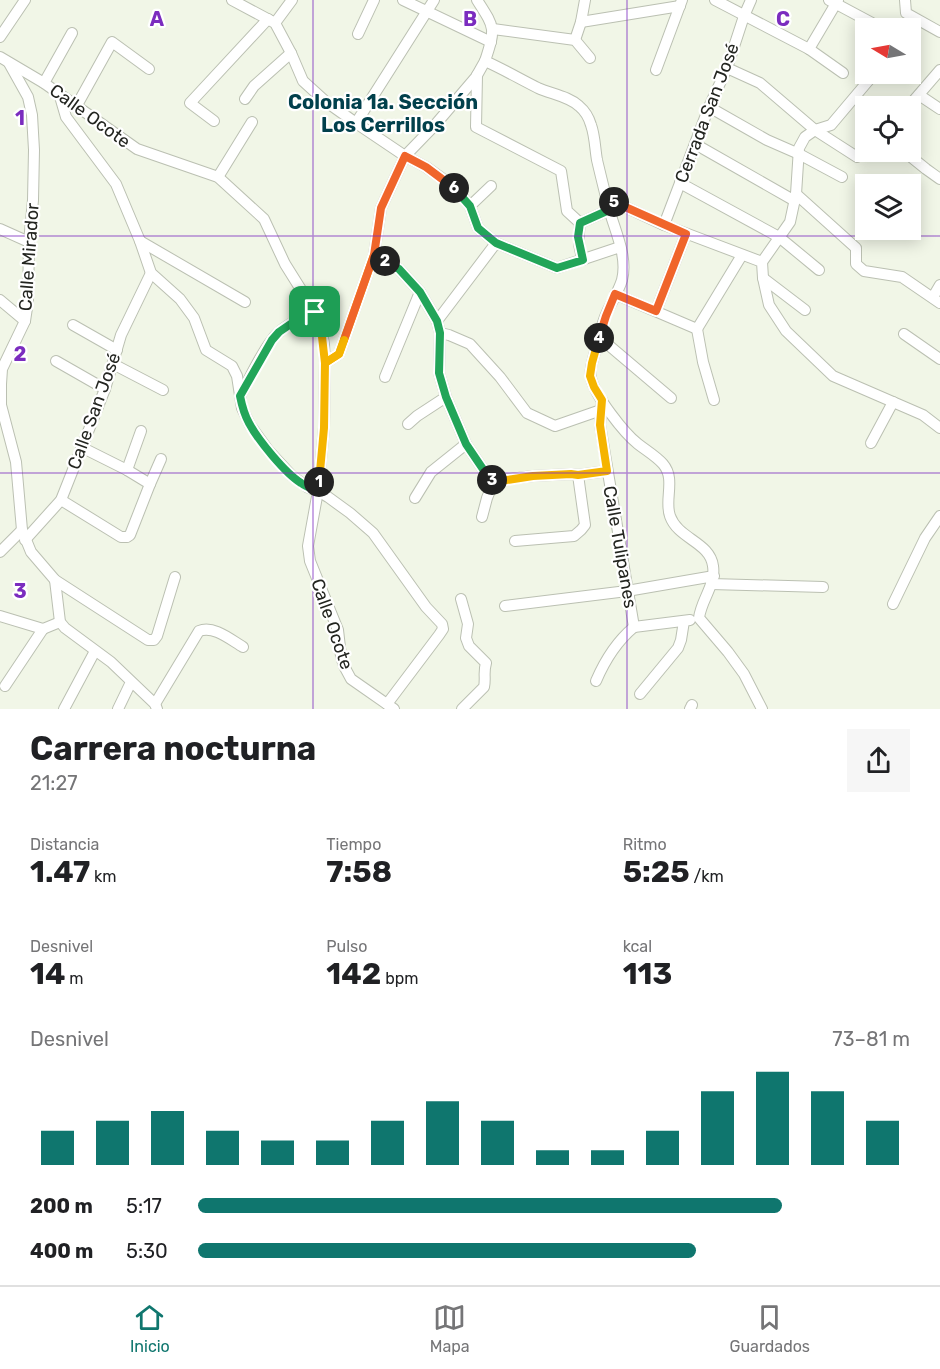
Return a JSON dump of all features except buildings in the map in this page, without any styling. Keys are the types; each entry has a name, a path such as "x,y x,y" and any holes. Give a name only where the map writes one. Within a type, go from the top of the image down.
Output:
{"street":[{"path":"0,37 25,0"},
{"path":"232,0 272,21 291,53 303,81 325,101 447,182 470,206 478,228 496,243 557,268 620,247"},
{"path":"214,121 190,103 292,0"},
{"path":"358,34 374,0"},
{"path":"403,0 492,35 575,40 590,58"},
{"path":"356,123 434,0"},
{"path":"325,363 339,354 374,255 381,208 405,156 435,125 477,75 485,61 492,35 491,21 477,0"},
{"path":"575,40 585,0"},
{"path":"715,0 809,49 843,73"},
{"name":"Cerrada San José","path":"664,225 709,107 727,68 751,0"},
{"path":"905,0 906,13 914,18"},
{"path":"809,49 834,1 863,18"},
{"path":"581,22 681,3"},
{"path":"656,70 681,3"},
{"path":"921,22 940,32"},
{"path":"44,83 72,33"},
{"path":"76,105 112,42 149,69"},
{"path":"244,99 254,86 291,53"},
{"name":"Calle Ocote","path":"4,58 59,93 137,149 218,177 264,219 285,264 315,312 321,328 325,363 324,428 318,491 308,546 310,561 338,630 341,656 351,679 390,707"},
{"name":"Calle Mirador","path":"4,58 28,97 32,115 34,150 33,200 28,242 28,301 25,321 3,369 1,384 3,430 16,462 23,535"},
{"path":"485,61 579,106 588,116 606,198 624,264 622,279 599,337 590,376 601,405 637,443 664,465 669,477 667,506 671,519 681,533 705,549 712,562 712,580 699,618 744,674 762,709"},
{"path":"727,68 760,83 815,130 855,156"},
{"path":"940,70 919,95 940,109"},
{"path":"477,75 476,127 561,171 567,211 580,223"},
{"path":"866,84 831,125 815,130 805,137 799,148 795,197 790,222 762,262 763,278 769,305 786,331 833,376 923,415 940,428"},
{"path":"59,93 66,117 116,184 151,273 180,299 194,318 206,350 232,366 237,376 242,408 250,425 268,450 292,476 350,513 373,533 426,607 442,624 443,629 390,707"},
{"path":"709,107 767,141 799,154 842,177"},
{"path":"218,177 252,122"},
{"path":"695,144 795,197 856,248 856,264 864,271 902,277 937,300 940,285"},
{"path":"917,162 940,179"},
{"path":"680,183 779,237 819,270"},
{"path":"470,206 491,186"},
{"path":"606,198 664,225 762,262"},
{"path":"580,223 609,210"},
{"path":"580,223 578,237 583,260"},
{"path":"0,229 28,242"},
{"path":"656,311 686,234"},
{"path":"140,241 245,302"},
{"path":"437,321 496,243"},
{"path":"374,255 399,269 420,292 437,321 440,333 439,373 446,397 466,444 489,478 494,482 533,476 578,475 607,471"},
{"path":"714,400 703,362 697,329 742,255"},
{"name":"Calle San José","path":"23,535 61,500 105,389 122,335 151,273"},
{"path":"763,278 805,310"},
{"path":"385,377 420,292"},
{"path":"615,294 697,329"},
{"path":"0,300 25,321"},
{"path":"240,396 272,340 279,332 295,321 315,312"},
{"path":"73,326 117,350"},
{"path":"440,333 450,334 470,344 501,376 527,413 536,418 555,426 601,405"},
{"path":"904,334 940,359"},
{"path":"599,337 671,398"},
{"path":"56,361 105,389"},
{"path":"113,364 163,390"},
{"path":"408,424 446,397"},
{"path":"871,443 893,402"},
{"name":"Calle Tulipanes","path":"596,681 613,648 634,627 600,425 601,405"},
{"path":"127,470 141,431"},
{"path":"415,498 431,472 466,444"},
{"path":"81,447 150,484"},
{"path":"61,500 122,537 127,537 130,535 161,459"},
{"path":"514,541 574,536 581,530 585,525 578,475"},
{"path":"482,518 494,482"},
{"path":"893,604 925,538 939,522"},
{"path":"1,549 23,535 36,560 55,580 148,640 154,640 157,636 175,577"},
{"path":"55,580 60,622 111,662 156,706 199,631 206,628 214,630 243,647"},
{"path":"505,606 712,580 823,587"},
{"path":"461,599 468,624 466,638 469,646 486,663 483,671 486,682 484,687 462,709"},
{"path":"0,616 43,628 60,622"},
{"path":"634,627 699,618"},
{"path":"640,694 678,648 684,621"},
{"path":"5,686 43,628"},
{"path":"64,709 96,651"},
{"path":"118,709 131,682"}],"district":[{"name":"Colonia 1a. Sección Los Cerrillos","path":"383,114"}],"route":[{"path":"315,312 295,321 279,332 272,340 240,396 242,408 250,425 268,450 292,476 307,487 318,491 324,428 325,363 339,354 374,255 399,269 420,292 437,321 440,333 439,373 446,397 466,444 489,478 494,482 533,476 578,475 607,471 600,425 602,400 590,376 599,337 615,294 656,311 686,234 606,198 609,210 580,223 578,237 583,260 557,268 496,243 478,228 470,206 461,195 426,167 405,156 381,208 374,255 357,305 339,354 325,363 321,328 315,312"}]}
